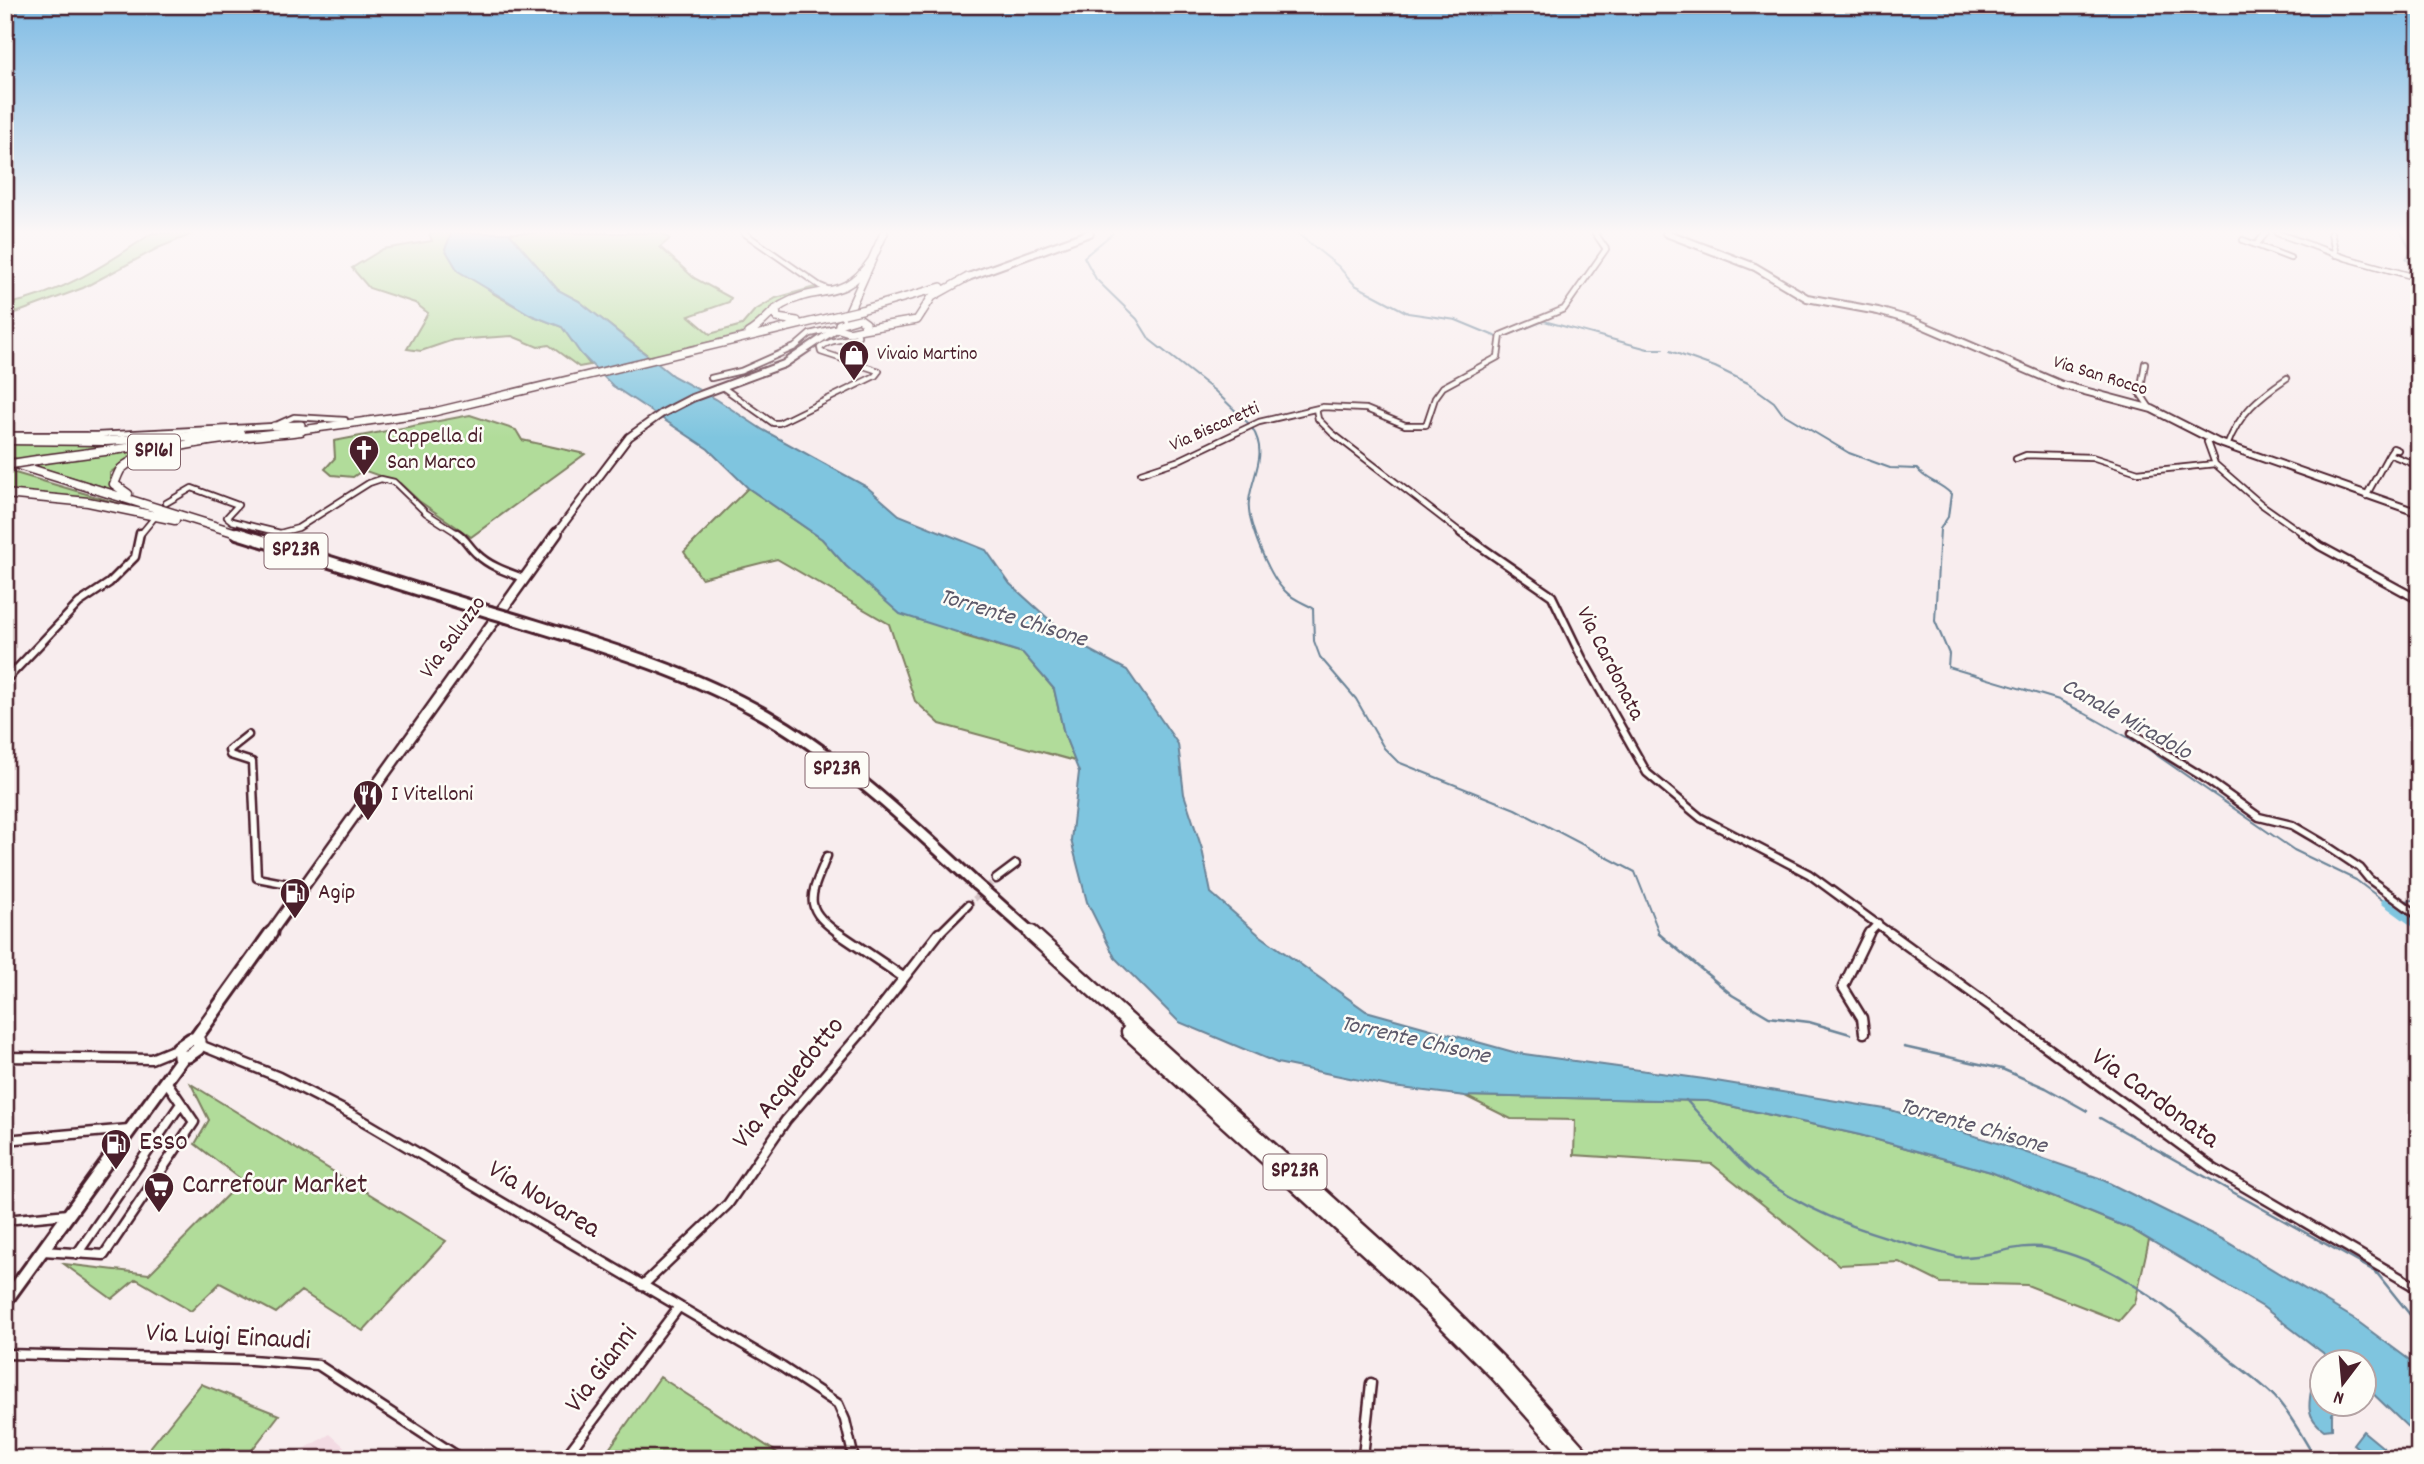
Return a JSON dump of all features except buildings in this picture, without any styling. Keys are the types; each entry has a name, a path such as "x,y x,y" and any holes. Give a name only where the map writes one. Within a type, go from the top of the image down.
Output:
{"highway":[{"name":"SP161","path":"5,438 81,442 273,430"},
{"name":"SP161","path":"5,463 273,430"},
{"name":"SP161","path":"200,523 121,490 114,484 115,475 130,461 158,451 300,431"},
{"name":"SP23R","path":"5,463 505,619 652,669 761,719 832,766 974,886 1430,1306 1497,1373 1574,1459"},
{"name":"SP23R","path":"5,494 88,502 200,523"},
{"name":"SP23R","path":"989,901 1433,1297 1501,1365 1585,1459"}],"main road":[{"path":"692,351 750,332 776,309 790,301"},
{"path":"842,329 850,301"},
{"path":"847,313 854,301"},
{"path":"842,329 899,301"},
{"path":"776,309 777,318 794,322 847,313 884,325 917,320 928,301"},
{"name":"Via San Rocco","path":"1824,301 1895,315 2011,361 2062,385 2152,409 2227,446 2419,513"},
{"path":"861,319 908,304 916,305 924,312"},
{"name":"SP161","path":"273,430 300,431 433,412 847,313"},
{"name":"Via Saluzzo","path":"181,1052 194,1053 198,1042 304,887 523,578 622,444 648,421 721,388 785,364 826,336 842,329"},
{"path":"273,430 372,422"},
{"path":"5,1302 166,1081 181,1052"}],"street":[{"name":"Via Biscaretti","path":"1142,473 1177,461 1270,418 1323,407 1357,408 1405,425 1426,425 1431,420 1437,394 1450,381 1498,357 1501,335 1564,309 1569,301"},
{"path":"721,388 773,423 779,423 874,376 878,371 821,352 822,344 827,341 853,339 858,336 861,319"},
{"path":"711,378 741,371 795,347 810,334 842,329"},
{"path":"2146,363 2138,391 2143,402 2152,409"},
{"path":"2227,446 2233,425 2249,405 2287,379"},
{"name":"Via Cardonata","path":"1316,410 1318,419 1332,433 1454,529 1499,557 1552,596 1582,658 1637,758 1647,773 1666,791 1701,818 1809,874 2214,1170 2419,1289"},
{"path":"273,430 294,417 345,420"},
{"path":"2211,439 2207,442 2215,464 2260,504 2370,576 2419,600"},
{"path":"2366,496 2393,448 2399,450"},
{"path":"2016,459 2026,454 2092,457 2138,472 2215,464"},
{"path":"2389,454 2419,466"},
{"path":"166,503 192,488 238,505 227,517 232,521 280,533 298,528 369,483 381,479 394,482 426,513 466,539 477,554 496,567 523,578"},
{"path":"5,681 79,603 109,583 135,557 141,531 154,518"},
{"path":"2132,733 2203,777 2259,817 2292,825 2321,842 2360,868 2369,879 2419,916"},
{"path":"248,735 229,750 230,755 252,762 257,878 304,887"},
{"path":"827,856 811,896 812,911 822,922 903,977"},
{"path":"996,879 1016,864"},
{"name":"Via Acquedotto","path":"642,1286 728,1204 786,1120 861,1033 941,931 968,905"},
{"path":"1864,1033 1862,1014 1846,995 1843,987 1866,936 1878,923"},
{"name":"Via Novarea","path":"198,1042 244,1060 317,1095 782,1367 838,1404 845,1420 854,1459"},
{"path":"5,1057 151,1059 181,1052"},
{"path":"43,1251 104,1255 194,1122 166,1081"},
{"path":"77,1254 180,1105"},
{"path":"5,1140 131,1129"},
{"path":"5,1220 70,1214"},
{"name":"Via Gianni","path":"564,1459 678,1308"},
{"name":"Via Luigi Einaudi","path":"5,1354 251,1360 318,1365 462,1459"},
{"path":"1349,1459 1363,1456 1371,1383"}],"shaded area":[{"path":"330,1434 358,1459 286,1459"}],"green space":[{"path":"20,301 47,301 5,317 5,305"},
{"path":"410,301 507,301 531,315 562,327 590,365 579,367 549,345 538,347 512,336 453,340 421,351 407,349 428,313"},
{"path":"579,301 729,301 689,316 710,334 742,325 754,311 770,301 783,301 768,311 757,326 741,334 650,357"},
{"path":"470,415 516,430 522,440 585,454 471,537 419,501 400,483 363,470 353,477 332,475 325,469 335,458 334,441"},
{"path":"160,440 18,459 5,456 5,444"},
{"path":"176,445 141,454 110,473 110,482 116,491 31,465"},
{"path":"5,470 124,505 5,491"},
{"path":"748,488 822,539 846,566 964,636 1023,653 1054,689 1064,734 1075,761 940,724 915,701 889,624 777,559 701,578 684,552"},
{"path":"191,1084 446,1241 363,1331 301,1291 276,1313 220,1283 191,1311 136,1279 112,1299 64,1264 149,1274 242,1180 195,1144 209,1120"},
{"path":"1465,1096 1708,1101 1860,1135 1991,1172 2131,1229 2149,1240 2135,1303 2119,1321 2027,1285 1941,1283 1899,1262 1839,1265 1712,1164 1574,1155 1575,1120 1511,1119"},
{"path":"660,1377 787,1459 602,1459"},
{"path":"201,1384 279,1415 245,1459 141,1459"}],"water":[{"name":"Torrente Chisone","path":"508,301 579,301 673,376 716,399 763,430 867,487 899,515 986,550 1010,584 1074,642 1127,670 1178,744 1184,794 1202,849 1211,893 1258,934 1366,1011 1517,1053 1704,1079 1891,1110 2099,1178 2222,1239 2353,1318 2419,1367 2419,1438 2378,1399 2378,1348 2317,1348 2263,1307 2131,1229 1991,1172 1860,1135 1708,1101 1465,1096 1393,1087 1277,1063 1179,1022 1115,958 1087,902 1071,840 1079,772 1064,734 1054,689 1023,653 900,614 846,566 822,539 748,488 708,449 613,386 581,354 562,327 531,315"},
{"path":"2312,1418 2332,1418 2332,1429 2324,1430"},
{"path":"2363,1431 2397,1459 2371,1459 2353,1444"}],"waterway":[{"path":"1119,301 1137,319 1150,340 1215,391 1248,423"},
{"path":"1386,301 1408,313 1456,320 1497,337"},
{"path":"1503,337 1544,321 1648,349 1663,349"},
{"name":"Canale Miradolo","path":"1670,351 1715,367 1748,383 1774,402 1782,413 1849,453 1890,468 1917,469 1951,494 1948,517 1940,529 1935,621 1949,654 1948,667 2059,700 2084,713 2145,747 2294,850 2356,880 2385,902 2395,901"},
{"path":"1252,428 1257,438 1259,456 1249,510 1260,549 1285,591 1313,608 1314,641 1320,657 1356,699 1384,748 1398,762 1515,809 1635,872 1660,935"},
{"path":"2404,901 2414,900 2419,895"},
{"name":"Canale Miradolo","path":"2385,902 2419,927"},
{"path":"1660,935 1732,995 1769,1017 1809,1022 1850,1034"},
{"path":"1904,1047 2002,1069 2046,1088 2087,1111"},
{"path":"1686,1100 1728,1148 1756,1174 1803,1204 1852,1226 1957,1257 1980,1256 2024,1247 2047,1248 2073,1255 2123,1278 2191,1327 2269,1392 2286,1411 2316,1459"},
{"path":"2100,1118 2376,1272 2419,1326"}],"tunnel":[{"path":"968,905 996,879"}],"place":[{"name":"Vivaio Martino","path":"854,382"},
{"name":"Cappella di San Marco","path":"364,477"},
{"name":"I Vitelloni","path":"368,822"},
{"name":"Agip","path":"295,920"},
{"name":"Esso","path":"116,1171"},
{"name":"Carrefour Market","path":"159,1214"}]}
